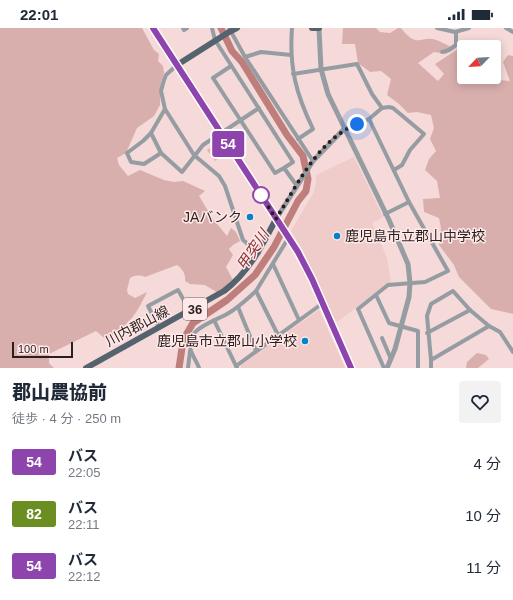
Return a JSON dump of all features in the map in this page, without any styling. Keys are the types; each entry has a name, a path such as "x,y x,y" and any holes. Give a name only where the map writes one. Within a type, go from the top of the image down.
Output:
{"main road":[{"path":"153,28 304,263 351,368"},
{"path":"177,65 229,30 237,28"},
{"path":"312,28 319,28"},
{"name":"川内郡山線","path":"86,368 224,292 238,281 259,253 276,219"}],"street":[{"path":"183,28 184,30 187,28"},
{"path":"212,28 216,40 231,66 293,162 275,173 213,78 231,66"},
{"path":"292,28 291,55 293,74 302,107 313,129 298,139"},
{"path":"319,28 321,69 328,94 408,264 410,283 406,312 387,368"},
{"path":"437,28 456,32 469,28"},
{"path":"506,28 513,32"},
{"path":"229,30 313,161"},
{"path":"442,52 449,50 456,45 456,32"},
{"path":"245,57 262,52 291,55"},
{"path":"293,74 357,64 372,94 382,108"},
{"path":"177,65 166,75 164,80 161,92 165,109 194,155 222,181 243,240 259,253"},
{"path":"276,219 313,161 344,129 369,119 382,108 389,107 393,108 424,134 410,150 402,165 394,170"},
{"path":"151,133 161,154 182,172 203,145 259,108"},
{"path":"161,154 144,164 131,162 127,153 151,133 165,109"},
{"path":"369,119 409,202 448,271 425,282 388,285 358,309 384,368"},
{"path":"284,168 297,186"},
{"path":"385,214 409,202"},
{"path":"188,368 190,349 194,334 200,328 238,307 256,291 288,236"},
{"path":"273,264 299,320"},
{"path":"159,327 148,306 178,290 190,311"},
{"path":"256,291 278,335"},
{"path":"431,368 427,333 427,316 431,304 453,291 470,310 489,326 500,332 513,352"},
{"path":"376,295 389,323 418,331 418,368"},
{"path":"214,320 236,367 256,350 323,303"},
{"path":"238,307 256,350"},
{"path":"427,333 470,310"},
{"path":"431,360 489,326"},
{"path":"382,338 391,359"},
{"path":"190,349 199,368"}],"shaded area":[{"path":"0,28 142,28 154,50 159,54 158,61 163,66 164,73 161,82 160,105 154,116 137,128 126,153 117,158 119,165 128,176 140,170 164,180 174,182 183,181 205,191 199,196 213,219 227,236 231,228 236,232 240,241 229,249 233,255 226,267 234,282 218,293 205,285 190,284 185,281 183,272 177,265 145,277 134,276 130,278 127,290 128,294 135,298 147,292 133,317 108,341 96,331 49,354 49,363 54,368 0,368"},
{"path":"343,28 376,28 380,32 390,33 398,28 401,28 412,39 433,39 439,41 454,48 446,54 434,52 418,63 438,81 444,74 435,64 457,50 457,84 501,84 501,80 510,81 503,62 508,55 513,56 513,314 491,309 459,277 454,265 439,245 441,228 439,218 424,212 423,199 440,198 437,181 425,170 429,159 436,151 430,139 434,128 431,115 417,112 408,113 387,95 391,79 381,71 370,72 358,63 355,44 342,44"},
{"name":"鹿児島市立郡山中学校","path":"354,157 383,217 372,223 387,258 391,283 387,284 337,322 335,321 302,249 291,231 314,192 316,175"},
{"name":"鹿児島市立郡山小学校","path":"319,310 345,368 241,368 241,365"},
{"path":"477,353 486,355 489,359 478,368 466,368 467,362"}],"building":[{"path":"213,146 217,146 219,149 216,151 220,157 215,161 207,150"}],"waterway":[{"name":"甲突川","path":"179,368 182,348 186,335 193,323 227,300 255,275 274,247 298,201 306,191 308,179 303,156 287,135 242,62 232,51 221,28"}],"bus line":[{"name":"54","path":"153,28 298,252 312,279 351,368"}],"place":[{"name":"JAバンク","path":"250,217"},
{"name":"鹿児島市立郡山中学校","path":"337,236"},
{"name":"鹿児島市立郡山小学校","path":"305,341"}],"route":[{"path":"261,195 276,219 313,161 344,129 357,124"}]}
